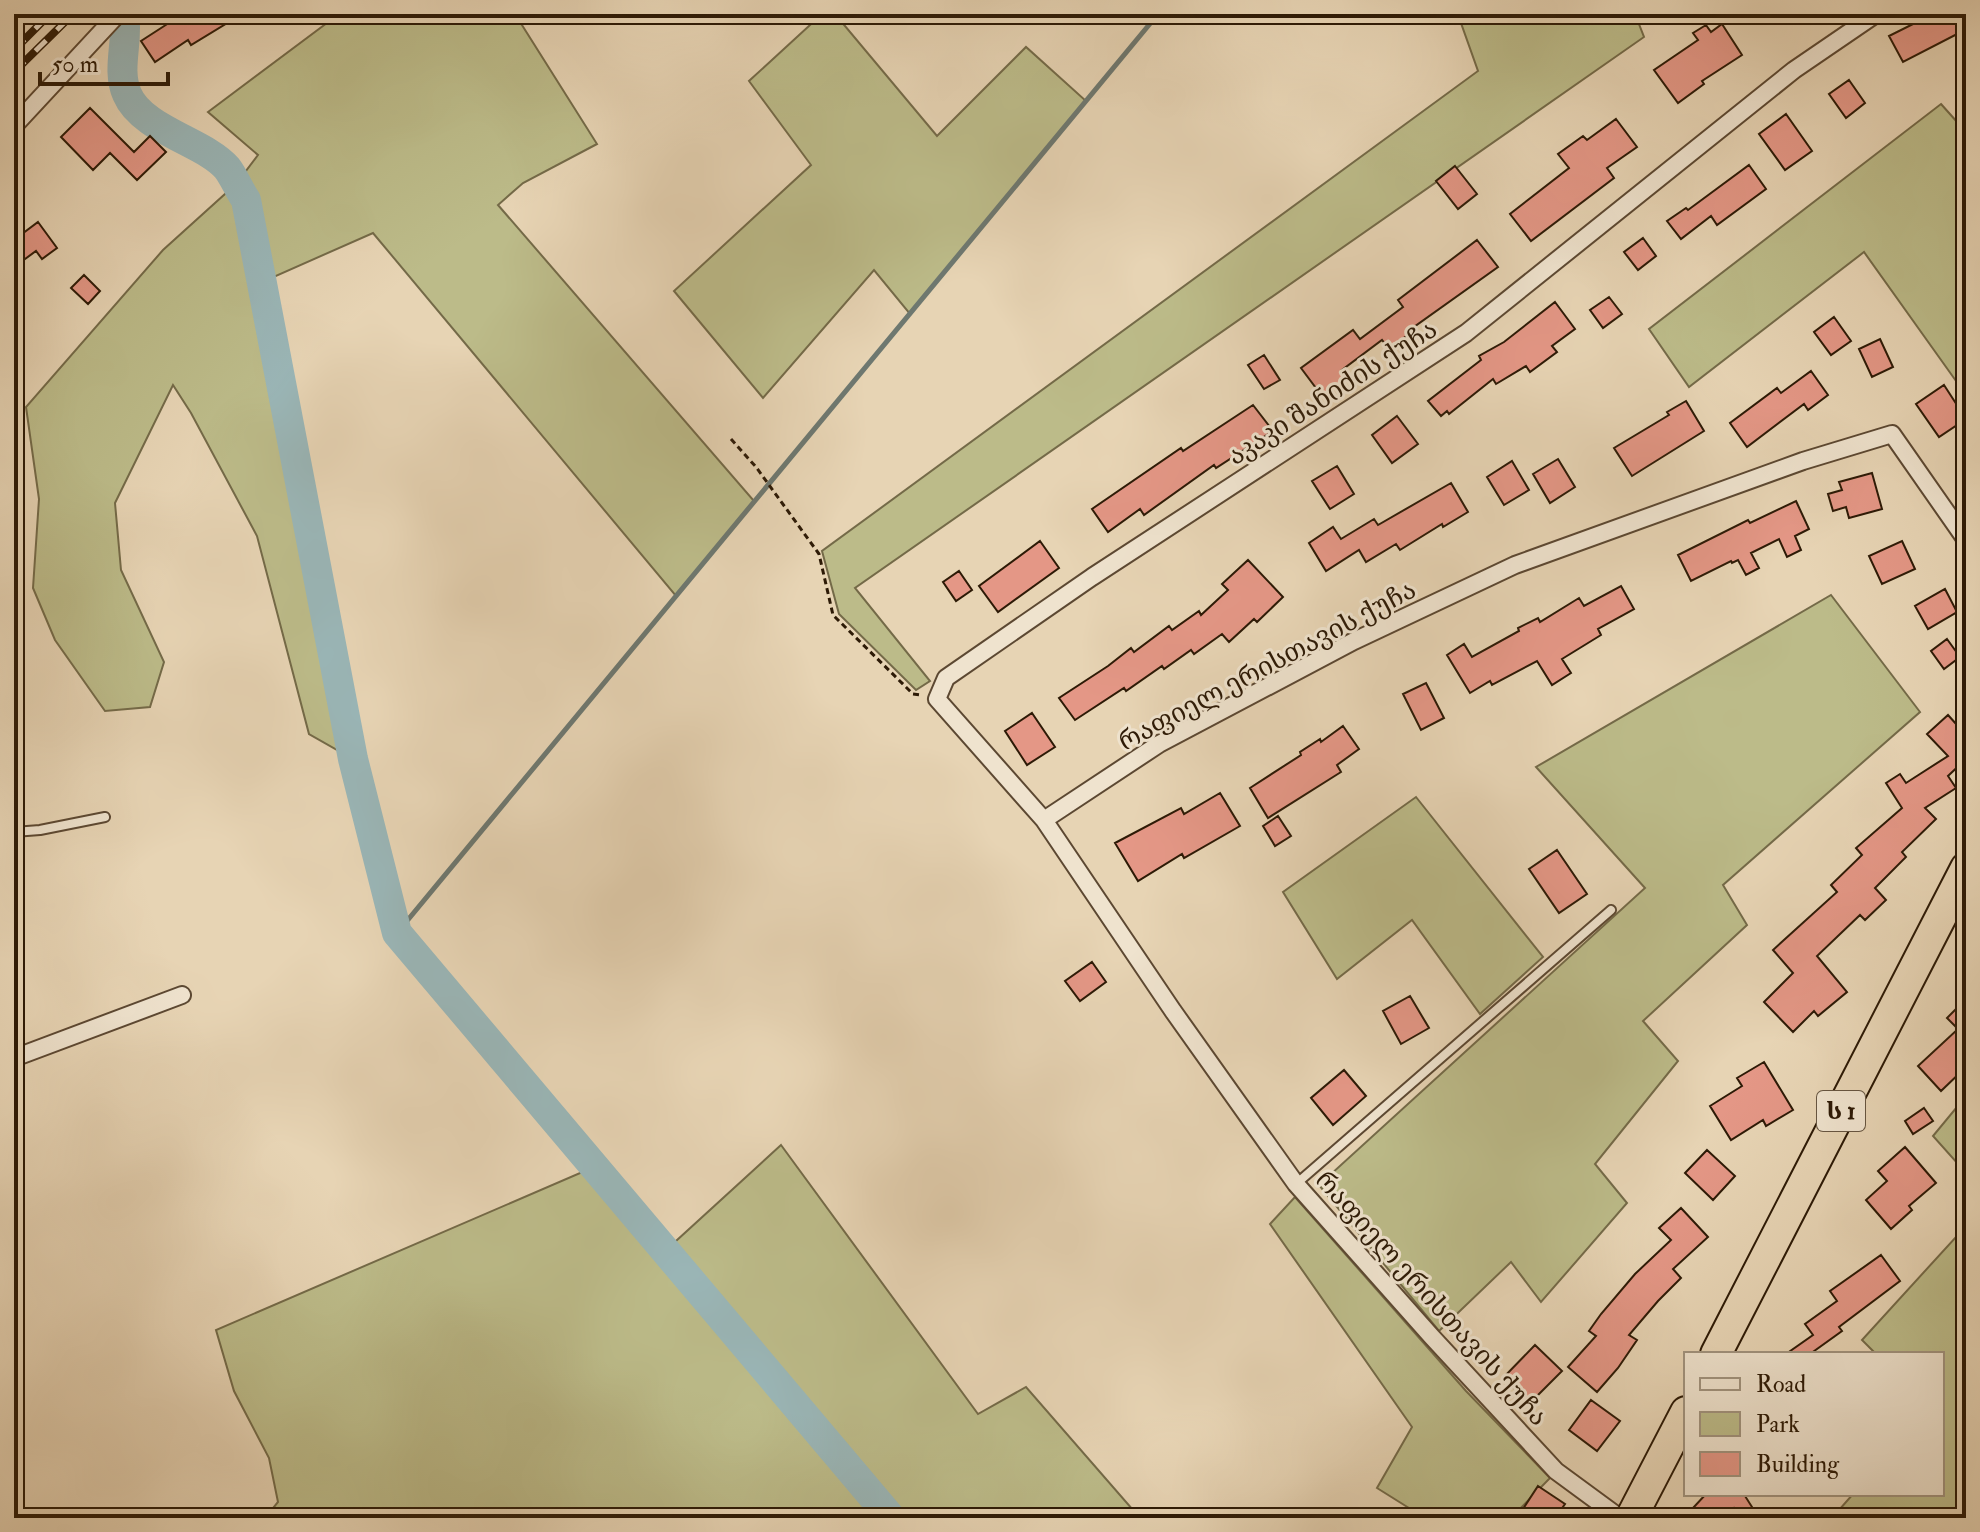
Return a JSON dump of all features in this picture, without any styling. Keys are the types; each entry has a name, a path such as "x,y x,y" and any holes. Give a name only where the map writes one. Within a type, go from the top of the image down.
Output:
{"highway":[{"name":"ს 1","path":"1717,1352 1966,868"},
{"path":"1631,1518 1684,1416"}],"street":[{"name":"აკაკი შანიძის ქუჩა","path":"937,699 946,678 1092,577 1466,333 1794,70 1876,14"},
{"path":"14,126 117,15"},
{"name":"რაფიელ ერისთავის ქუჩა","path":"1620,1518 1556,1471 1296,1184 1173,1011 1044,820 1159,744 1354,641 1515,565 1818,456 1892,434 1966,540"},
{"path":"937,699 1044,820"},
{"path":"14,1058 182,995"}],"lane":[{"path":"14,832 105,817"},
{"path":"1296,1184 1611,910"}],"path":[{"path":"731,439 819,554 833,615 913,694 937,699"}],"green space":[{"path":"339,14 515,14 597,144 523,183 498,205 754,501 676,596 373,233 262,282 353,759 309,734 257,536 173,385 115,503 121,570 164,662 150,707 105,711 55,640 33,588 39,499 26,407 163,250 236,184 258,155 208,112"},
{"path":"822,14 835,14 937,136 1026,47 1086,101 910,314 874,270 763,398 674,291 811,165 749,81"},
{"path":"1486,14 1635,14 1644,37 855,588 930,681 916,690 839,614 822,551 1478,71 1461,23"},
{"path":"1941,104 1966,132 1966,395 1864,252 1689,387 1649,329"},
{"path":"1831,595 1920,712 1723,885 1747,925 1643,1021 1678,1061 1595,1164 1627,1203 1541,1302 1511,1262 1439,1331 1319,1185 1645,888 1536,767"},
{"path":"1416,797 1543,957 1480,1014 1412,920 1337,979 1283,892"},
{"path":"1966,1096 1966,1173 1933,1136"},
{"path":"781,1145 978,1414 1026,1387 1140,1518 265,1518 278,1502 269,1458 234,1391 216,1330 594,1167 665,1251"},
{"path":"1295,1197 1466,1391 1550,1478 1511,1518 1425,1518 1377,1488 1412,1427 1270,1224"},
{"path":"1966,1226 1966,1518 1832,1518 1851,1496 1944,1496 1944,1352 1874,1352 1862,1340"}],"building":[{"path":"172,14 242,14 191,45 188,40 155,62 141,41 175,19"},
{"path":"1933,14 1954,14 1963,31 1903,62 1889,36"},
{"path":"1722,24 1742,55 1702,81 1704,84 1678,103 1654,70 1698,40 1693,33 1706,25 1711,32"},
{"path":"1849,80 1865,103 1846,118 1829,94"},
{"path":"90,108 134,152 150,136 166,152 137,180 110,153 93,170 61,137"},
{"path":"1786,114 1812,151 1785,170 1759,134"},
{"path":"1616,119 1637,147 1607,168 1614,178 1531,241 1510,214 1569,168 1558,154 1583,136 1587,140"},
{"path":"1749,165 1766,189 1717,225 1711,216 1681,239 1667,221 1686,208 1688,210"},
{"path":"1455,166 1477,194 1458,209 1436,181"},
{"path":"38,222 57,248 42,259 36,251 14,267 14,240"},
{"path":"1643,238 1656,256 1638,270 1624,252"},
{"path":"1477,240 1498,267 1407,332 1409,334 1389,349 1382,340 1342,370 1348,377 1322,396 1301,368 1353,330 1360,339 1403,307 1398,300"},
{"path":"84,275 100,291 88,304 71,288"},
{"path":"1609,297 1622,314 1603,328 1590,310"},
{"path":"1555,302 1575,329 1552,346 1557,352 1530,372 1526,366 1496,384 1493,379 1449,414 1447,411 1441,416 1428,401 1481,360 1479,356 1504,342"},
{"path":"1834,317 1851,341 1831,355 1814,332"},
{"path":"1880,339 1893,367 1872,377 1859,349"},
{"path":"1264,355 1280,380 1264,389 1248,365"},
{"path":"1811,371 1828,395 1808,410 1804,404 1747,447 1730,423 1777,388 1781,393"},
{"path":"1944,385 1966,419 1939,437 1916,404"},
{"path":"1686,401 1704,431 1632,476 1614,448 1669,415 1667,412"},
{"path":"1253,405 1273,431 1216,468 1214,465 1144,515 1140,509 1108,532 1092,509 1181,448 1183,451"},
{"path":"1397,416 1418,444 1392,463 1372,435"},
{"path":"1558,459 1575,487 1550,503 1533,474"},
{"path":"1512,461 1529,490 1504,505 1487,477"},
{"path":"1337,466 1354,494 1330,509 1312,481"},
{"path":"1872,473 1882,509 1849,518 1846,507 1833,511 1828,494 1842,490 1839,482"},
{"path":"1451,483 1468,512 1400,550 1396,544 1366,562 1359,550 1326,571 1309,543 1333,527 1341,539 1374,519 1378,525"},
{"path":"1796,501 1809,529 1795,536 1801,550 1787,557 1779,539 1751,553 1759,568 1746,575 1738,560 1691,581 1678,555 1748,520 1750,523"},
{"path":"1040,541 1059,568 998,612 979,586"},
{"path":"1902,541 1915,569 1882,584 1869,556"},
{"path":"1248,560 1283,597 1257,622 1254,619 1229,642 1222,634 1194,654 1191,650 1075,720 1059,698 1131,648 1134,652 1169,626 1172,630 1199,611 1201,615 1228,590 1222,584"},
{"path":"959,571 972,590 956,601 943,582"},
{"path":"1621,586 1634,609 1598,629 1601,635 1562,659 1571,673 1552,685 1537,661 1470,693 1447,655 1464,644 1472,657 1519,631 1518,628 1538,618 1540,622 1579,598 1584,606"},
{"path":"1945,589 1957,612 1928,629 1915,606"},
{"path":"1947,639 1960,657 1944,669 1931,651"},
{"path":"1426,683 1444,718 1421,730 1403,694"},
{"path":"1032,713 1055,747 1027,765 1005,731"},
{"path":"1948,715 1966,735 1966,759 1948,776 1956,788 1925,808 1936,819 1902,852 1906,857 1875,888 1886,900 1865,920 1860,915 1817,956 1847,992 1818,1016 1814,1011 1793,1032 1764,1002 1793,973 1773,950 1837,892 1831,885 1862,855 1856,848 1902,808 1886,783 1900,774 1906,783 1948,756 1927,734"},
{"path":"1343,726 1359,749 1337,765 1341,772 1268,818 1250,788"},
{"path":"1220,793 1240,826 1184,858 1182,854 1138,881 1115,843 1181,808 1184,814"},
{"path":"1278,816 1291,836 1275,846 1263,826"},
{"path":"1557,850 1587,894 1559,913 1529,869"},
{"path":"1092,962 1106,982 1080,1001 1065,981"},
{"path":"1410,996 1429,1028 1401,1044 1383,1011"},
{"path":"1966,999 1966,1067 1941,1091 1918,1066 1958,1029 1947,1018"},
{"path":"1764,1062 1793,1110 1766,1126 1763,1120 1731,1140 1710,1106 1742,1086 1737,1078"},
{"path":"1344,1070 1366,1096 1333,1125 1311,1098"},
{"path":"1924,1108 1933,1121 1913,1134 1905,1121"},
{"path":"1905,1147 1936,1183 1909,1206 1912,1210 1891,1229 1866,1200 1887,1181 1878,1171"},
{"path":"1707,1150 1735,1176 1713,1200 1685,1173"},
{"path":"1681,1208 1708,1237 1673,1269 1681,1278 1629,1335 1637,1340 1597,1392 1568,1367 1596,1336 1589,1331 1601,1314 1635,1274 1671,1240 1659,1228"},
{"path":"1881,1255 1900,1281 1839,1327 1842,1331 1813,1352 1789,1352 1813,1335 1805,1324 1837,1301 1830,1291"},
{"path":"1535,1345 1562,1371 1530,1403 1503,1378"},
{"path":"1591,1400 1620,1421 1597,1451 1569,1430"},
{"path":"1538,1486 1565,1504 1555,1518 1517,1518"},
{"path":"1704,1496 1745,1496 1759,1518 1741,1518 1734,1508 1725,1518 1704,1518 1693,1508"}],"waterway":[{"path":"124,14 123,75 127,94 146,117 217,159 230,172 246,200 353,759 397,933 891,1518"},
{"path":"397,933 1158,14"}],"railway":[{"path":"14,50 50,14"},
{"path":"14,72 73,14"}]}
